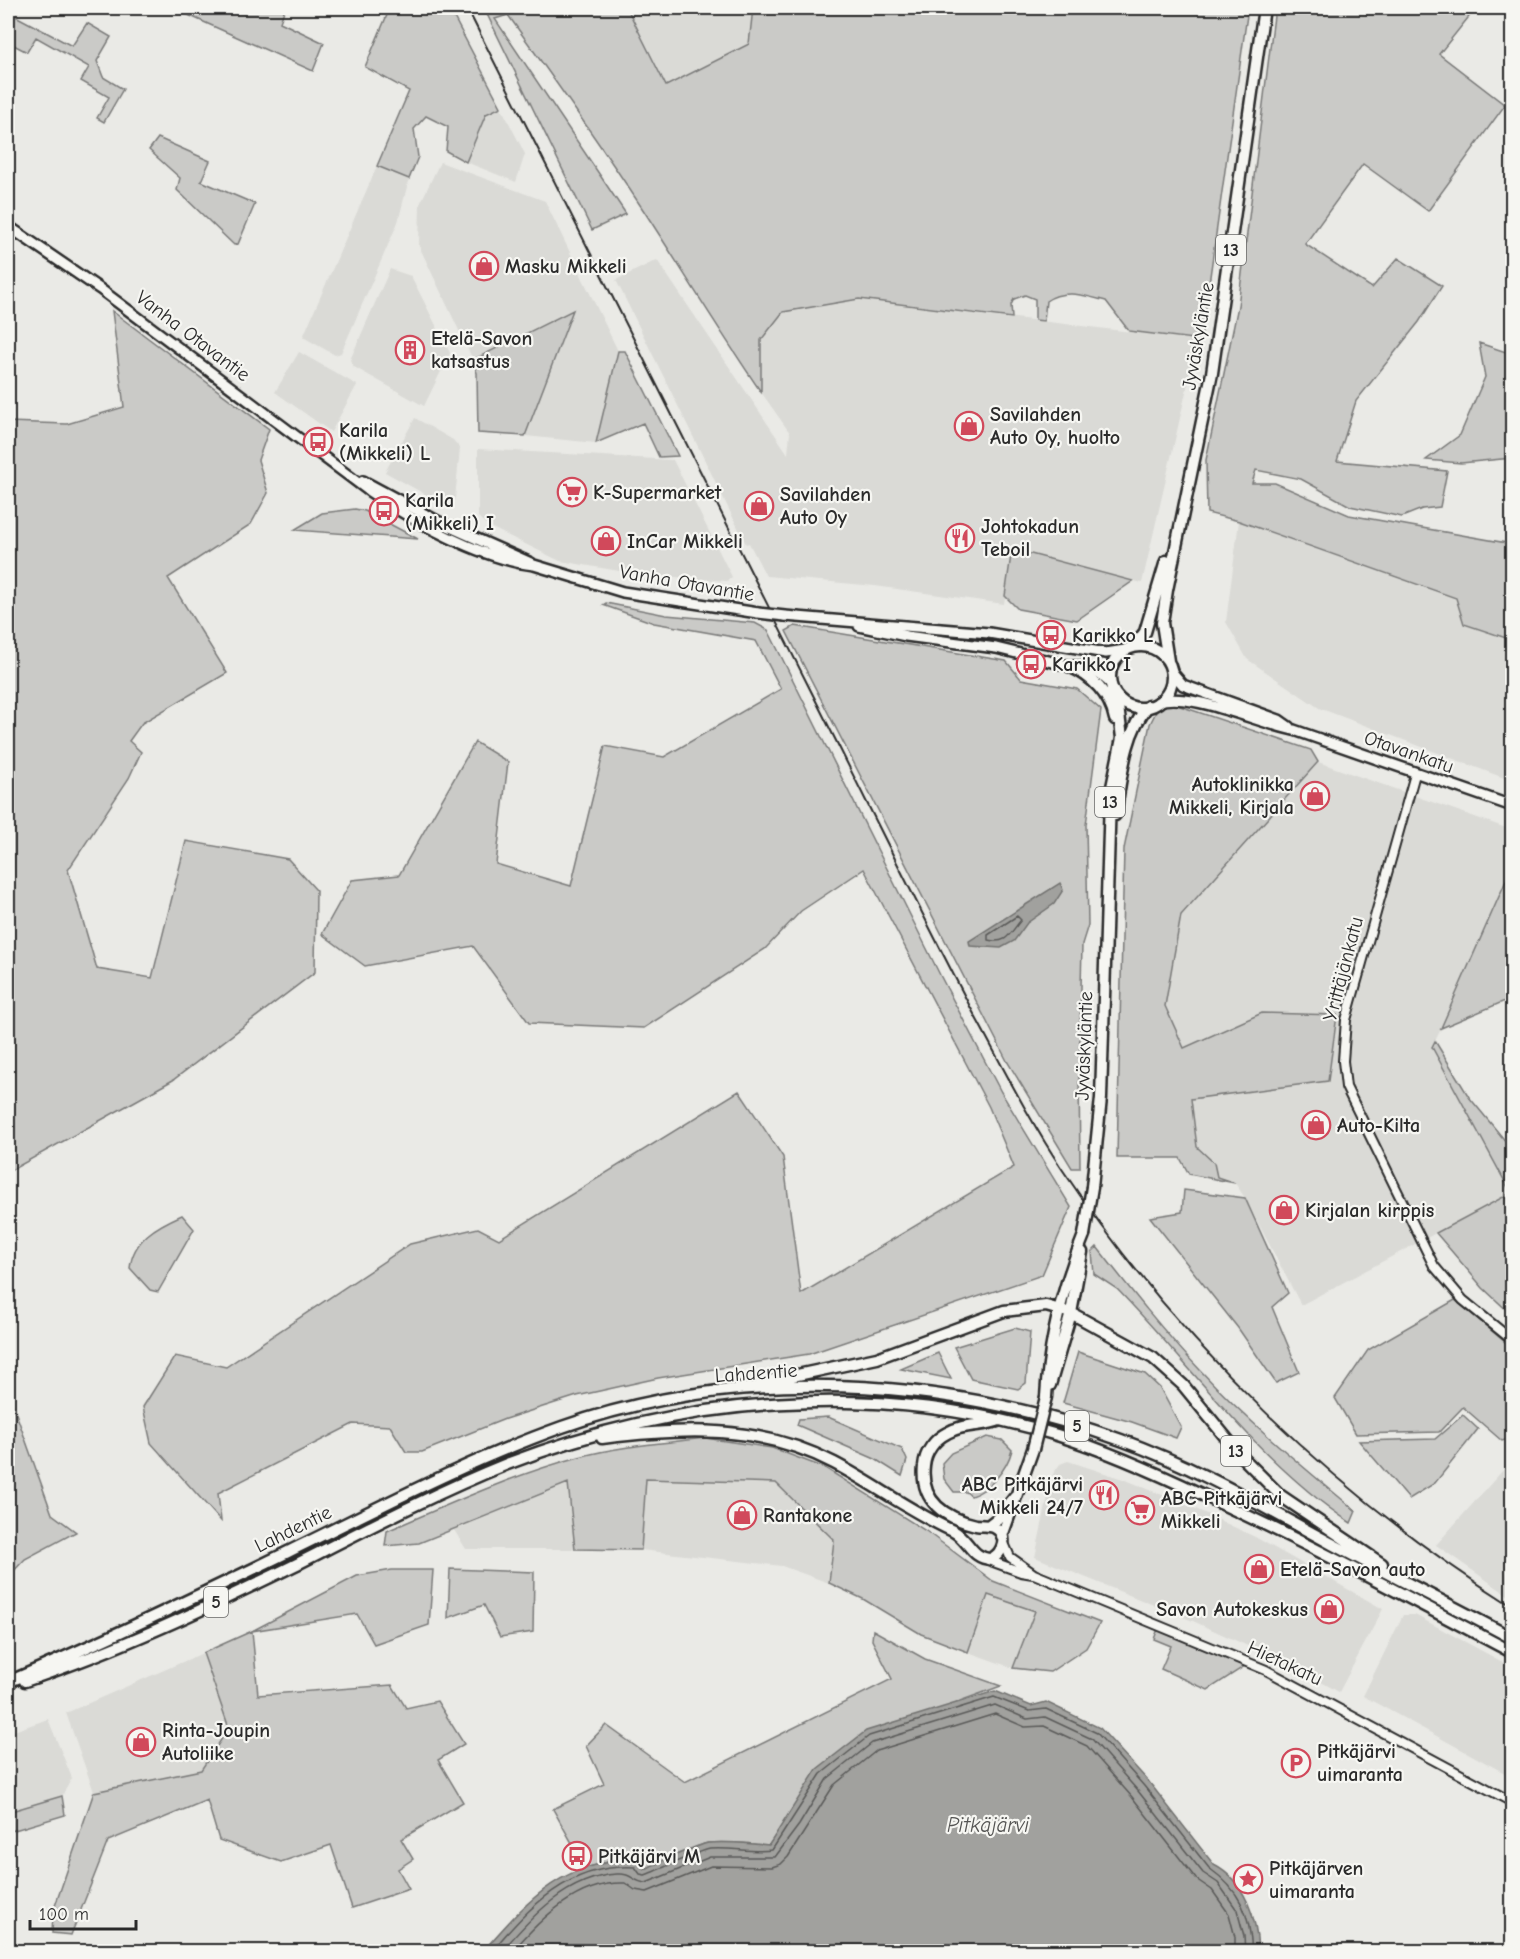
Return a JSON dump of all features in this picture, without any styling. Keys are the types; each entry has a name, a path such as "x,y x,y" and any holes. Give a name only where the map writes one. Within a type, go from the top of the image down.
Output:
{"highway":[{"name":"Jyväskyläntie","path":"1170,666 1162,623 1186,492 1212,373 1264,8"},
{"name":"Jyväskyläntie","path":"1129,648 1143,637 1151,617 1186,492"},
{"path":"1129,648 1143,645 1151,647 1170,666"},
{"name":"13","path":"1117,698 1110,683 1115,663 1129,648"},
{"path":"1070,666 1095,682 1109,701 1114,713 1119,749"},
{"name":"13","path":"1153,704 1169,688 1170,666"},
{"name":"Jyväskyläntie","path":"1003,1539 1014,1508 1015,1497 1033,1449 1071,1313 1092,1187 1101,1088 1110,797 1122,726 1117,698"},
{"path":"1117,698 1132,707 1153,704"},
{"name":"Jyväskyläntie","path":"1107,857 1130,742 1137,722 1153,704"},
{"name":"Jyväskyläntie","path":"1046,1397 1047,1371 1060,1310 1084,1235"},
{"path":"713,1393 817,1373 878,1358 1004,1311 1035,1306 1071,1313"},
{"name":"13","path":"1071,1313 1153,1358 1183,1385 1241,1456 1281,1496 1410,1583"},
{"name":"Lahdentie","path":"8,1682 168,1609 412,1490 502,1450 565,1426 633,1407 713,1393 790,1388 899,1390 991,1404 1076,1425 1121,1440 1202,1475 1512,1638"},
{"name":"Lahdentie","path":"8,1687 103,1652 218,1601 419,1503 506,1464 568,1442 640,1421 715,1408 830,1401 894,1404 949,1410 1001,1420 1059,1436 1142,1467 1315,1549 1512,1652"},
{"path":"568,1442 684,1430 738,1432 773,1440 808,1451 851,1472 960,1534 973,1551 983,1559 997,1556 1003,1539 999,1531 949,1516 933,1504 925,1487 924,1460 933,1444 947,1432 1001,1420"},
{"name":"Jyväskyläntie","path":"985,1526 997,1519 1015,1497"},
{"path":"973,1551 970,1539 977,1529 985,1526"}],"main road":[{"name":"Vanha Otavantie","path":"8,226 100,289 381,499 439,531 492,554 520,564 534,565 623,592 758,613 989,633 1096,652 1129,648"},
{"name":"Vanha Otavantie","path":"836,621 895,634 996,648 1070,666 1079,666 1094,671 1110,683"},
{"name":"Otavankatu","path":"1170,666 1183,685 1279,720 1294,730"},
{"name":"Otavankatu","path":"1153,704 1171,697 1186,698 1271,726 1294,730 1512,806"}],"street":[{"name":"Yrittäjänkatu","path":"1415,774 1346,1020 1343,1061 1346,1087 1434,1266 1463,1300 1512,1340"},
{"name":"Hietakatu","path":"1003,1539 1010,1557 1034,1574 1266,1670 1512,1802"},
{"name":"Hietakatu","path":"983,1559 1034,1574"}],"shaded area":[{"path":"188,8 285,8 280,22 324,43 313,71 186,14"},
{"path":"390,8 449,8 501,107 486,114 466,162 446,151 448,127 426,116 414,129 418,157 409,179 377,166 409,91 365,67"},
{"path":"484,8 627,8 666,86 749,44 753,8 1248,8 1201,340 1129,331 1106,301 1075,294 1060,295 1046,301 1044,321 1035,320 1035,299 1025,295 1014,299 1011,305 1012,318 859,299 783,312 761,340 761,392 627,186 508,15 495,19 626,214 592,230"},
{"path":"627,8 753,8 749,44 665,87"},
{"path":"1275,8 1476,8 1439,54 1505,105 1428,211 1363,164 1305,244 1372,288 1398,258 1442,286 1419,322 1356,401 1337,461 1447,471 1440,507 1422,509 1402,517 1350,506 1301,479 1256,470 1252,483 1275,483 1349,515 1512,544 1512,640 1464,624 1456,598 1239,521 1207,513 1206,460 1238,306"},
{"path":"8,12 72,46 87,23 111,37 97,61 103,77 123,89 104,122 97,118 109,97 81,81 89,67 36,37 27,52 8,42"},
{"path":"501,107 525,154 516,182 466,162 486,114"},
{"path":"158,138 210,161 201,181 255,204 238,244 234,245 177,190 180,178 149,150"},
{"path":"440,162 545,201 618,351 596,443 525,436 573,311 473,360 419,246 420,204"},
{"path":"377,166 409,179 398,222 341,353 335,355 303,337"},
{"path":"657,260 788,454 790,433 761,392 761,340 783,312 859,299 1198,340 1142,583 1012,550 1004,604 875,586 766,576 749,543 746,544 616,280"},
{"path":"390,269 411,276 450,353 424,406 354,367 350,360"},
{"path":"573,310 525,436 478,433 477,373 473,360"},
{"path":"112,311 269,429 258,460 268,493 251,524 168,578 227,673 142,723 129,741 141,752 129,778 68,870 97,969 152,978 186,841 288,859 316,890 315,972 173,1080 8,1172 8,422 67,424 124,407"},
{"path":"1479,343 1512,354 1512,458 1461,463 1426,460 1460,435 1485,377"},
{"path":"618,351 625,351 678,456 659,457 643,423 596,443"},
{"path":"299,352 357,385 331,432 275,392"},
{"path":"415,418 453,440 460,448 455,499 452,504 439,502 385,472"},
{"path":"478,449 673,460 732,577 727,581 637,574 560,561 488,526 478,517"},
{"path":"355,509 365,511 418,539 294,530 322,513"},
{"path":"1239,521 1456,599 1464,624 1512,640 1512,781 1319,708 1247,659 1226,622"},
{"path":"1012,549 1133,581 1077,620 1018,609 1005,596"},
{"path":"606,603 666,615 755,623 768,630 1001,1092 1071,1207 1042,1275 809,1354 658,1378 577,1396 505,1419 422,1452 406,1452 390,1426 353,1424 218,1493 221,1521 151,1443 143,1407 175,1356 226,1367 410,1244 478,1228 499,1239 739,1091 783,1157 801,1294 1014,1167 989,1107 864,869 801,911 765,949 644,1028 529,1023 473,946 365,966 322,934 352,880 399,875 475,742 508,762 496,864 571,886 605,746 664,757 781,689 756,641 654,623 603,605"},
{"path":"795,626 1006,661 1021,679 1077,689 1101,710 1086,825 1088,925 1082,944 1079,1075 1080,1168 1072,1168 1007,1061 786,631"},
{"path":"1162,700 1311,750 1318,762 1181,915 1165,1006 1184,1048 1262,1013 1337,1015 1328,1081 1191,1099 1197,1147 1214,1163 1217,1177 1235,1183 1189,1174 1180,1158 1117,1158 1124,849 1150,724"},
{"path":"1318,762 1512,830 1512,867 1458,995 1432,1047 1511,1193 1301,1305 1245,1198 1235,1183 1217,1177 1214,1163 1197,1147 1191,1098 1328,1081 1262,1013 1184,1048 1165,1006 1181,915"},
{"path":"1512,867 1512,998 1441,1028"},
{"path":"1435,1041 1469,1097 1512,1149 1512,1315 1483,1288 1436,1233 1511,1193 1432,1047"},
{"path":"1184,1190 1245,1198 1288,1293 1272,1307 1299,1372 1276,1383 1238,1328 1150,1217 1182,1212"},
{"path":"182,1215 194,1229 158,1292 150,1290 130,1268 132,1258 141,1241 155,1229"},
{"path":"1097,1247 1160,1325 1218,1389 1276,1443 1356,1511 1351,1523 1286,1472 1228,1413 1117,1289 1094,1274 1092,1252"},
{"path":"1455,1300 1512,1348 1512,1438 1502,1441 1463,1407 1439,1432 1356,1434 1335,1398 1368,1350"},
{"path":"1015,1328 1030,1332 1026,1383 1018,1389 971,1379 954,1347"},
{"path":"1078,1352 1145,1374 1160,1388 1181,1427 1176,1438 1132,1422 1063,1403"},
{"path":"938,1353 951,1379 901,1369"},
{"path":"8,1391 52,1514 76,1532 25,1559 8,1577"},
{"path":"1463,1415 1478,1429 1435,1483 1409,1499 1359,1441 1435,1439"},
{"path":"828,1417 902,1449 907,1460 902,1476 875,1459 797,1425 799,1419"},
{"path":"987,1437 1002,1440 1012,1450 1006,1464 997,1478 978,1493 971,1496 966,1492 954,1492 944,1479 942,1463 951,1453"},
{"path":"705,1438 772,1448 825,1468 926,1531 993,1581 1100,1623 1086,1648 1050,1672 1013,1668 1035,1611 988,1595 968,1652 921,1634 863,1599 829,1583 834,1540 776,1483 646,1479 641,1550 575,1549 568,1483 419,1543 385,1546 387,1531 530,1472 610,1450"},
{"path":"1512,1460 1512,1598 1436,1545"},
{"path":"1068,1461 1126,1480 1196,1509 1255,1537 1383,1609 1339,1692 1298,1669 1193,1621 1035,1557 1053,1474 1060,1464"},
{"path":"646,1479 776,1483 834,1540 829,1583 782,1566 641,1550"},
{"path":"568,1483 575,1549 466,1549 454,1530"},
{"path":"450,1569 534,1572 533,1632 500,1637 484,1605 448,1618"},
{"path":"392,1570 433,1570 429,1625 374,1644 357,1614 252,1631 357,1576"},
{"path":"988,1595 1036,1611 1013,1668 968,1652"},
{"path":"1403,1615 1415,1615 1512,1667 1512,1777 1363,1696"},
{"path":"1158,1629 1245,1666 1208,1690 1161,1669 1171,1646 1154,1639"},
{"path":"873,1630 925,1659 1001,1686 960,1701 788,1817 769,1845 708,1843 644,1870 614,1860 586,1868 553,1809 604,1784 586,1746 606,1725 685,1782 892,1679 872,1640"},
{"path":"252,1631 258,1695 392,1685 406,1708 437,1701 464,1744 438,1760 463,1802 401,1839 413,1859 398,1869 409,1889 352,1908 331,1845 281,1862 219,1840 207,1800 108,1841 71,1935 52,1933 53,1912 94,1792 201,1770 229,1728 203,1653"},
{"path":"203,1653 229,1728 201,1770 94,1792 66,1713"},
{"path":"48,1719 72,1778 62,1796 8,1812 8,1733"},
{"path":"62,1796 65,1815 8,1832 8,1812"}],"water":[{"path":"1060,883 1063,890 1054,904 1027,923 1014,941 1001,948 970,946 969,941"},
{"name":"Pitkäjärvi","path":"995,1691 1031,1706 1046,1702 1100,1728 1149,1782 1214,1865 1234,1881 1252,1914 1258,1951 483,1951 516,1915 550,1885 590,1866 640,1861 644,1870 708,1843 769,1845 817,1769 866,1731"}],"railway":[{"path":"467,8 955,977 1027,1113 1062,1169 1157,1295 1209,1355 1264,1411 1323,1465 1383,1515 1512,1606"}],"place":[{"name":"Masku Mikkeli","path":"484,266"},
{"name":"Etelä-Savon katsastus","path":"410,350"},
{"name":"Savilahden Auto Oy, huolto","path":"969,426"},
{"name":"Karila (Mikkeli) L","path":"318,442"},
{"name":"K-Supermarket","path":"572,492"},
{"name":"Savilahden Auto Oy","path":"759,506"},
{"name":"Karila (Mikkeli) I","path":"384,511"},
{"name":"Johtokadun Teboil","path":"960,538"},
{"name":"InCar Mikkeli","path":"606,541"},
{"name":"Karikko L","path":"1051,635"},
{"name":"Karikko I","path":"1031,664"},
{"name":"Autoklinikka Mikkeli, Kirjala","path":"1315,796"},
{"name":"Auto-Kilta","path":"1316,1125"},
{"name":"Kirjalan kirppis","path":"1284,1210"},
{"name":"ABC Pitkäjärvi Mikkeli 24/7","path":"1104,1495"},
{"name":"ABC Pitkäjärvi Mikkeli","path":"1140,1510"},
{"name":"Rantakone","path":"742,1515"},
{"name":"Etelä-Savon auto","path":"1259,1569"},
{"name":"Savon Autokeskus","path":"1329,1609"},
{"name":"Rinta-Joupin Autoliike","path":"141,1742"},
{"name":"Pitkäjärvi uimaranta","path":"1296,1763"},
{"name":"Pitkäjärvi M","path":"577,1856"},
{"name":"Pitkäjärven uimaranta","path":"1248,1879"}]}
